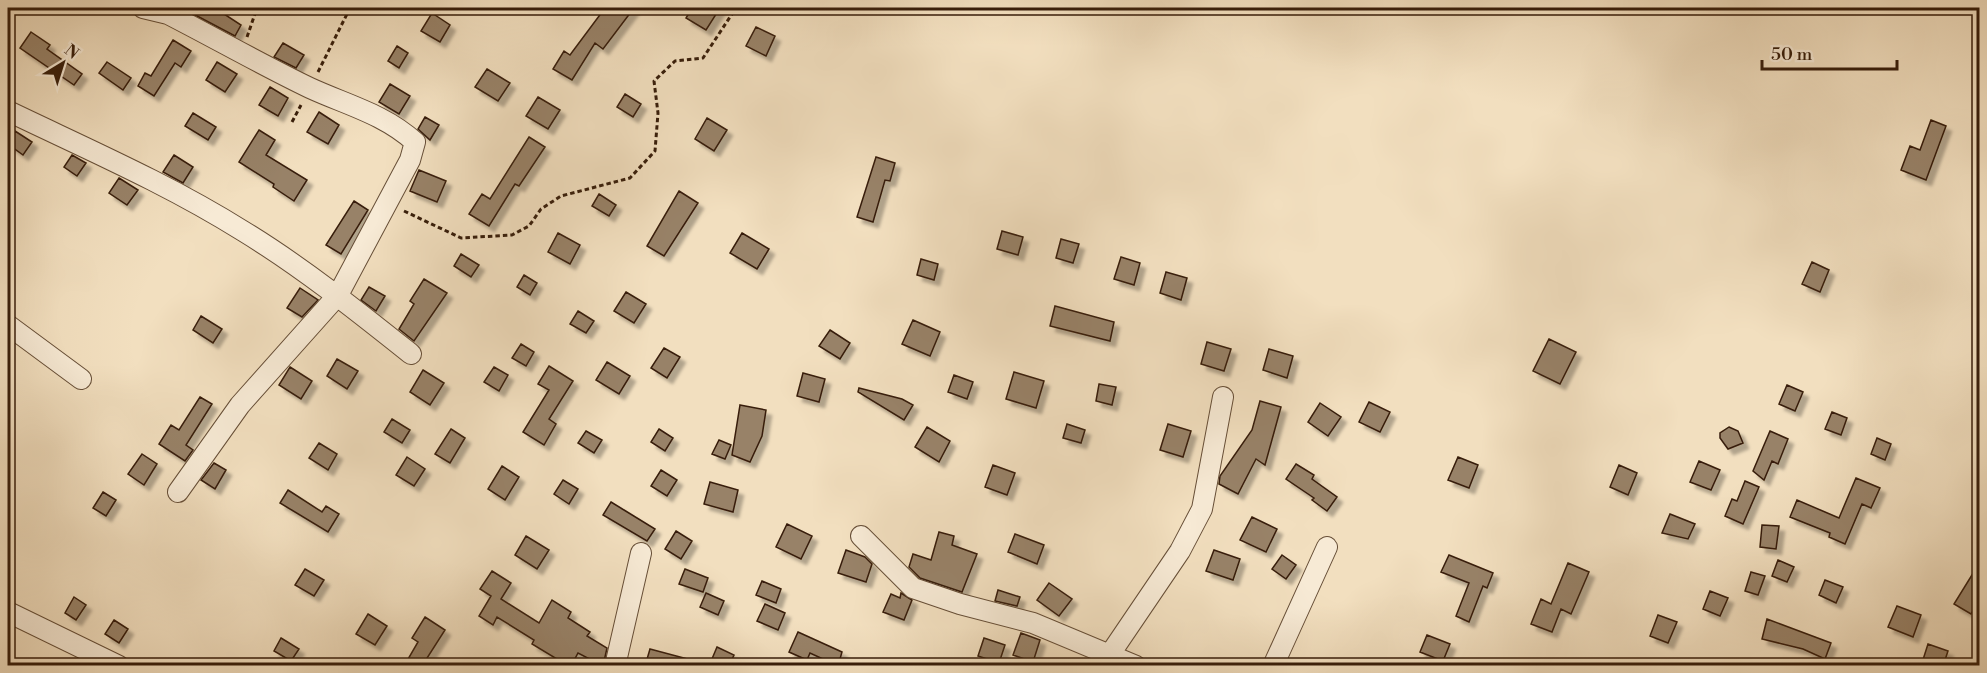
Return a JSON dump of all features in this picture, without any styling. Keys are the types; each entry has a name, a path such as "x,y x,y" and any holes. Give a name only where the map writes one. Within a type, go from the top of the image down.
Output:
{"street":[{"path":"142,8 168,14 310,88 377,114 397,125 416,142 410,160 338,296 240,405 178,492"},
{"path":"8,111 146,177 243,230 338,296 411,354"},
{"path":"8,325 81,380"},
{"path":"1106,659 1180,550 1203,509 1223,397"},
{"path":"861,536 913,588 960,604 1033,623 1106,659 1136,666"},
{"path":"1274,666 1327,548"},
{"path":"615,666 641,553"},
{"path":"8,612 119,666"}],"path":[{"path":"240,51 257,8"},
{"path":"292,122 350,8"},
{"path":"386,202 461,238 512,235 529,226 541,209 561,195 630,178 655,152 658,113 654,81 675,61 703,58 736,8"}],"building":[{"path":"182,8 215,8 241,25 235,36"},
{"path":"605,8 634,8 603,49 595,43 572,80 553,69 564,51 570,55"},
{"path":"692,8 720,8 706,30 686,18"},
{"path":"432,13 450,25 440,42 421,31"},
{"path":"756,27 775,36 766,56 746,46"},
{"path":"31,32 50,45 47,49 82,74 74,85 20,48"},
{"path":"173,40 191,51 181,67 175,63 154,96 138,86 145,73 151,76"},
{"path":"283,43 304,55 296,68 274,57"},
{"path":"397,46 408,53 399,68 388,61"},
{"path":"107,62 131,78 123,90 99,73"},
{"path":"217,62 237,74 225,92 206,80"},
{"path":"487,69 510,83 498,101 475,87"},
{"path":"390,84 410,96 399,114 379,102"},
{"path":"270,87 288,98 278,116 259,105"},
{"path":"625,94 641,104 633,117 617,107"},
{"path":"538,97 560,110 548,129 526,116"},
{"path":"319,112 339,125 328,144 307,132"},
{"path":"193,113 216,127 208,140 185,126"},
{"path":"425,117 439,125 430,140 418,129"},
{"path":"707,118 727,130 714,151 695,139"},
{"path":"1931,120 1946,126 1926,180 1901,170 1910,146 1920,150"},
{"path":"259,130 275,140 266,155 307,180 294,201 273,187 274,184 239,162"},
{"path":"15,131 32,142 23,155 8,144"},
{"path":"529,137 545,147 519,186 515,184 489,226 469,214 482,194 490,199"},
{"path":"72,155 86,163 77,176 64,167"},
{"path":"174,155 193,167 183,183 163,172"},
{"path":"876,157 895,163 890,181 885,180 873,222 857,217"},
{"path":"419,170 446,181 437,202 410,191"},
{"path":"119,178 138,190 127,205 109,193"},
{"path":"679,191 698,203 664,256 647,246"},
{"path":"599,194 616,205 609,216 592,206"},
{"path":"354,201 368,210 341,254 326,245"},
{"path":"1002,231 1023,237 1018,255 997,249"},
{"path":"558,233 580,245 570,264 548,252"},
{"path":"742,233 769,249 757,269 730,253"},
{"path":"1061,239 1079,244 1073,263 1056,258"},
{"path":"461,254 479,265 471,277 454,266"},
{"path":"1121,257 1140,263 1134,285 1114,279"},
{"path":"921,259 938,264 934,280 917,275"},
{"path":"1812,262 1829,270 1820,292 1802,284"},
{"path":"1166,272 1187,278 1181,300 1160,293"},
{"path":"524,275 537,283 530,295 517,287"},
{"path":"424,279 447,293 414,341 399,329 414,304 410,301"},
{"path":"369,287 385,296 376,311 361,300"},
{"path":"300,288 318,300 302,317 287,308"},
{"path":"626,292 646,304 634,323 614,311"},
{"path":"1055,306 1114,322 1110,341 1050,326"},
{"path":"578,311 594,321 586,333 570,324"},
{"path":"201,316 222,329 213,343 193,330"},
{"path":"913,320 940,332 930,356 902,344"},
{"path":"830,330 850,343 840,359 819,346"},
{"path":"1549,339 1576,352 1560,384 1533,371"},
{"path":"1207,342 1231,349 1224,371 1201,364"},
{"path":"521,344 534,352 526,366 512,358"},
{"path":"664,348 680,357 667,378 651,368"},
{"path":"1269,349 1293,356 1287,378 1263,370"},
{"path":"337,359 358,371 347,389 327,376"},
{"path":"607,362 630,376 619,394 596,380"},
{"path":"549,366 573,381 549,419 556,424 544,445 523,432 549,390 538,384"},
{"path":"290,367 312,381 301,399 279,385"},
{"path":"494,367 508,375 499,391 484,382"},
{"path":"423,370 444,383 430,405 410,392"},
{"path":"1014,372 1044,381 1036,408 1006,399"},
{"path":"803,373 825,379 819,402 797,396"},
{"path":"954,375 973,382 967,399 948,392"},
{"path":"1099,384 1116,387 1112,405 1096,401"},
{"path":"1787,385 1803,392 1795,411 1779,404"},
{"path":"859,388 902,399 913,405 904,420 858,392"},
{"path":"200,397 212,404 186,445 193,450 185,461 159,444 171,425 179,430"},
{"path":"1260,401 1281,407 1265,465 1256,459 1238,494 1219,484 1220,476 1252,430"},
{"path":"1369,402 1390,412 1380,432 1359,422"},
{"path":"1320,403 1341,417 1328,436 1308,422"},
{"path":"740,405 766,410 762,436 750,462 732,455"},
{"path":"1832,412 1847,418 1841,435 1825,429"},
{"path":"392,419 410,430 402,443 384,432"},
{"path":"1067,424 1085,430 1081,443 1063,438"},
{"path":"1168,424 1191,431 1183,457 1160,450"},
{"path":"927,427 950,441 939,462 915,447"},
{"path":"1729,427 1738,431 1743,443 1728,449 1720,438 1720,433"},
{"path":"451,429 465,438 450,463 435,454"},
{"path":"659,429 673,438 665,451 651,442"},
{"path":"586,431 602,440 594,453 578,443"},
{"path":"1770,431 1788,439 1778,464 1772,461 1764,480 1753,471"},
{"path":"1877,438 1891,444 1885,460 1871,454"},
{"path":"719,440 731,445 725,459 712,454"},
{"path":"319,443 337,454 328,470 309,458"},
{"path":"142,454 157,464 144,485 128,474"},
{"path":"407,457 425,469 414,486 396,475"},
{"path":"1458,457 1478,465 1469,488 1448,480"},
{"path":"1699,461 1720,470 1711,490 1690,482"},
{"path":"214,463 226,470 215,489 201,480"},
{"path":"1296,464 1314,475 1312,479 1337,497 1327,511 1312,500 1314,498 1286,479"},
{"path":"993,465 1015,473 1007,495 985,487"},
{"path":"1619,465 1637,473 1628,495 1610,487"},
{"path":"502,466 519,477 505,500 488,489"},
{"path":"661,470 677,480 667,496 651,486"},
{"path":"1856,478 1880,488 1871,508 1862,504 1845,544 1829,537 1830,533 1790,517 1797,500 1839,518"},
{"path":"563,480 578,489 569,504 554,494"},
{"path":"1745,481 1759,487 1743,524 1725,516 1732,499 1737,501"},
{"path":"710,482 738,490 733,512 704,504"},
{"path":"288,490 322,512 326,506 339,514 328,532 280,503"},
{"path":"103,492 116,500 106,516 93,508"},
{"path":"611,502 655,529 647,541 603,515"},
{"path":"1670,514 1695,524 1688,539 1662,533"},
{"path":"1252,517 1277,529 1266,552 1240,540"},
{"path":"787,524 812,536 801,559 776,547"},
{"path":"1762,525 1779,526 1776,549 1760,547"},
{"path":"676,531 692,541 681,559 665,549"},
{"path":"939,532 954,536 952,545 977,554 962,592 920,578 909,567 913,554 931,560"},
{"path":"1015,534 1044,545 1037,564 1008,552"},
{"path":"526,536 549,550 537,569 515,555"},
{"path":"846,550 865,557 872,564 866,582 838,573"},
{"path":"1214,550 1240,559 1233,580 1206,571"},
{"path":"1282,555 1296,565 1286,579 1272,569"},
{"path":"1449,555 1493,573 1487,588 1483,586 1469,622 1456,616 1469,583 1441,572"},
{"path":"1778,560 1794,567 1787,582 1772,576"},
{"path":"1980,562 1980,600 1971,614 1954,604"},
{"path":"1568,563 1589,572 1571,614 1561,609 1552,632 1531,624 1541,599 1551,604"},
{"path":"305,569 324,580 314,596 295,585"},
{"path":"685,569 708,578 703,592 679,584"},
{"path":"492,571 511,583 501,599 539,623 552,600 571,612 568,618 590,632 587,636 607,648 603,666 578,653 571,666 553,666 557,659 532,644 534,640 497,617 493,625 479,616 491,596 480,589"},
{"path":"1751,572 1765,576 1758,595 1745,591"},
{"path":"1825,580 1843,587 1836,603 1819,595"},
{"path":"762,581 781,589 776,603 756,595"},
{"path":"1049,583 1072,599 1059,616 1037,600"},
{"path":"998,590 1020,597 1017,606 995,601"},
{"path":"1710,591 1728,598 1720,616 1703,609"},
{"path":"706,593 724,601 718,615 700,607"},
{"path":"901,593 912,600 904,620 883,612 891,594 900,598"},
{"path":"74,597 86,605 76,620 65,613"},
{"path":"765,604 785,613 778,630 757,621"},
{"path":"1897,606 1921,615 1913,637 1888,627"},
{"path":"368,614 387,626 375,645 356,634"},
{"path":"1658,615 1677,622 1668,643 1650,636"},
{"path":"425,617 445,630 422,666 404,666 418,642 412,638"},
{"path":"1767,619 1831,643 1825,659 1803,649 1762,639"},
{"path":"114,620 128,629 119,643 105,634"},
{"path":"798,632 842,652 838,666 810,653 807,660 789,652"},
{"path":"1021,633 1040,640 1033,662 1013,655"},
{"path":"1427,635 1450,644 1443,661 1420,652"},
{"path":"281,638 299,649 291,661 274,651"},
{"path":"984,638 1005,645 999,663 978,656"},
{"path":"1928,644 1948,651 1943,666 1921,666"},
{"path":"717,647 734,655 729,666 709,666"},
{"path":"650,649 699,662 698,666 645,666"}]}
